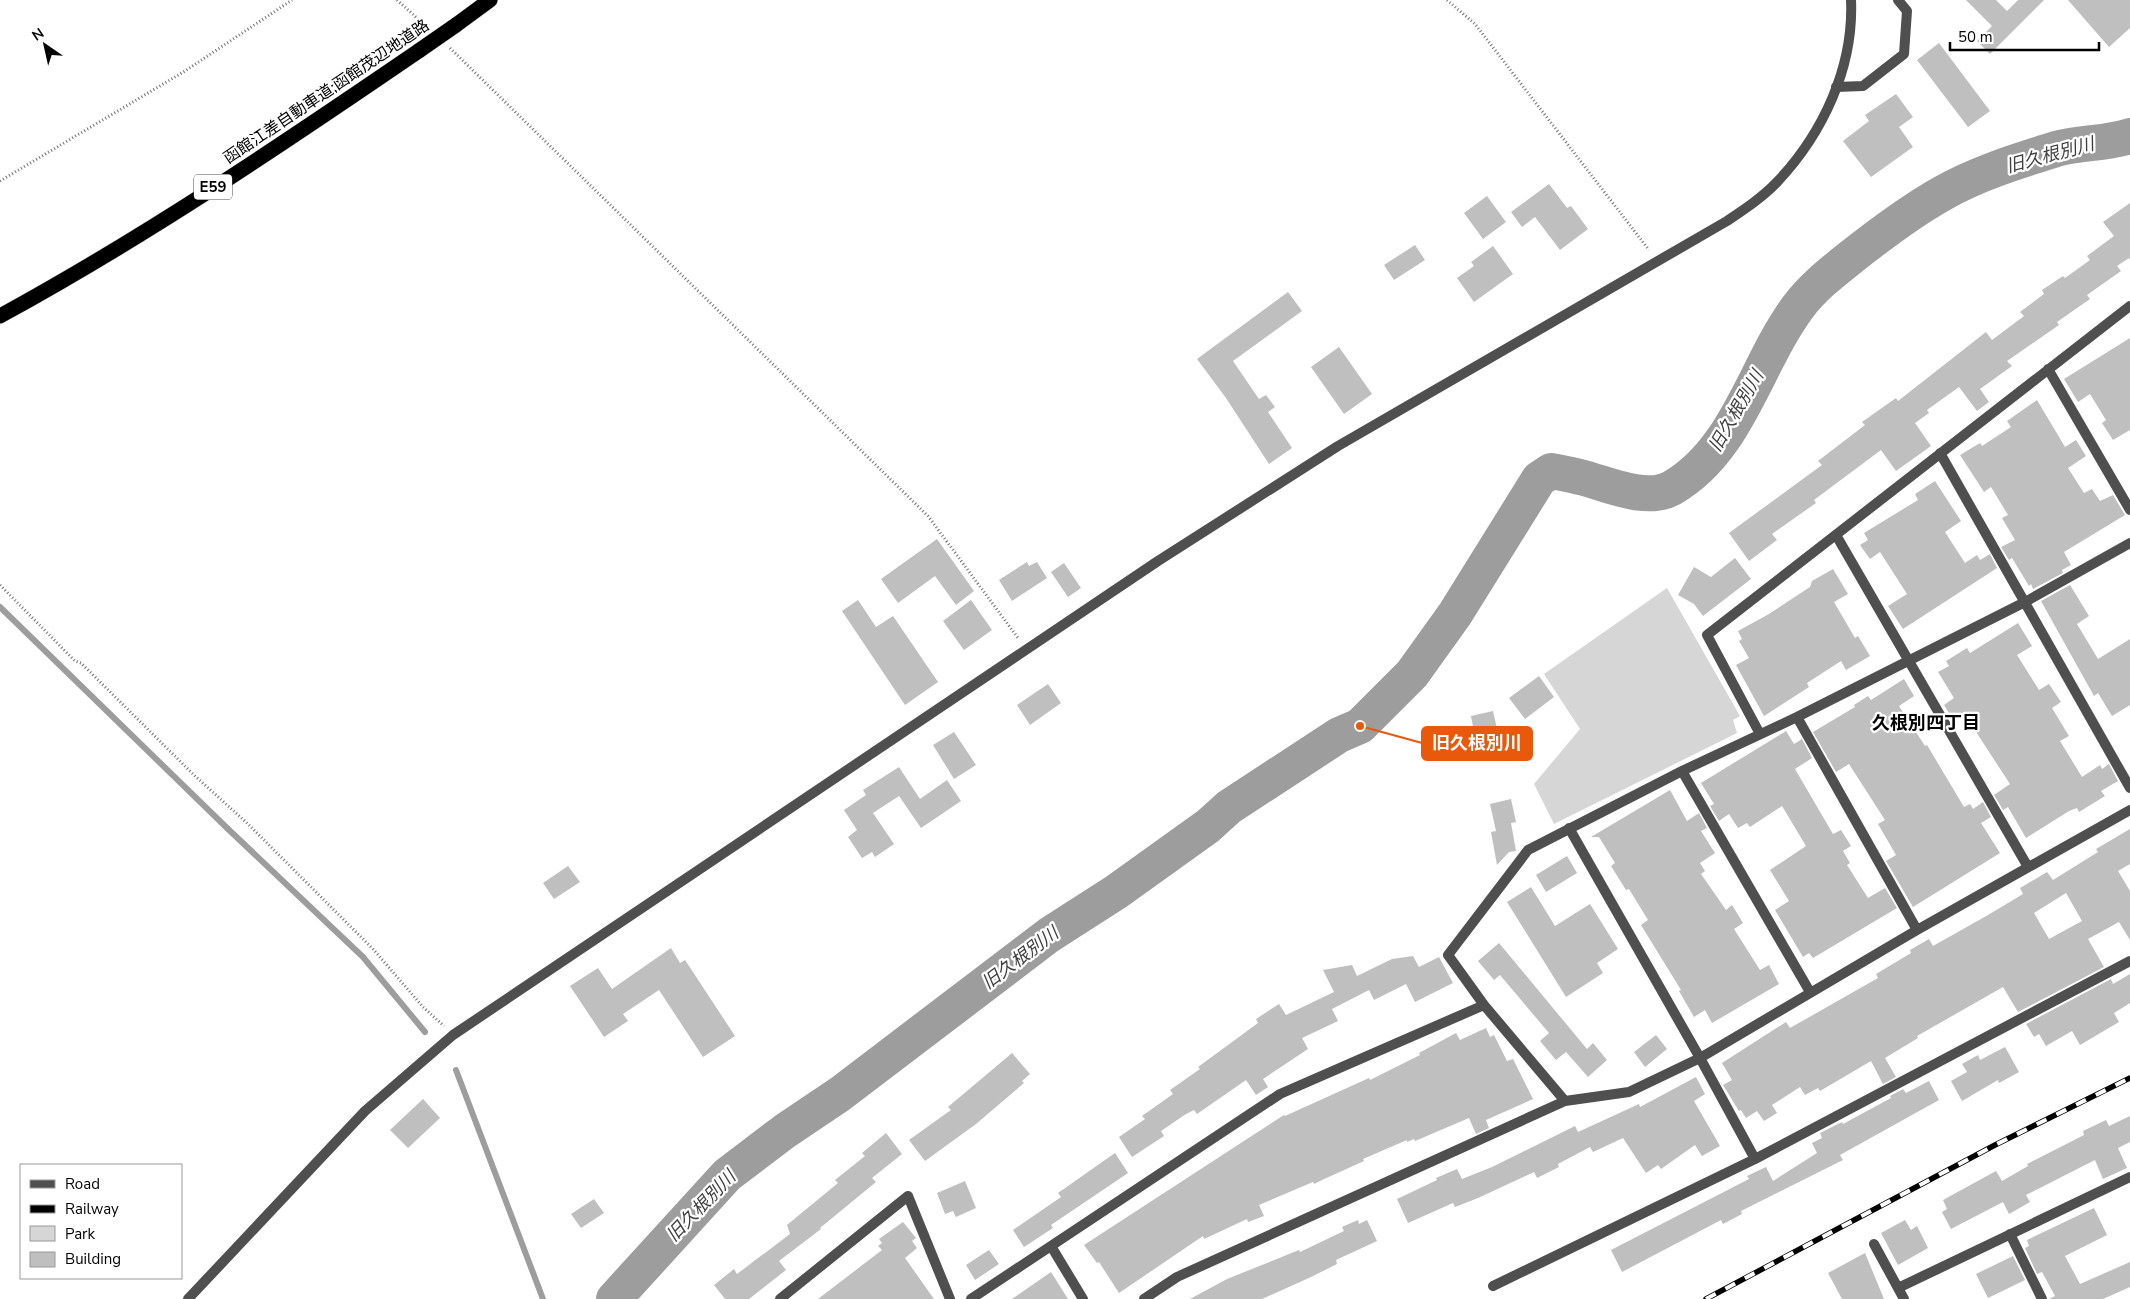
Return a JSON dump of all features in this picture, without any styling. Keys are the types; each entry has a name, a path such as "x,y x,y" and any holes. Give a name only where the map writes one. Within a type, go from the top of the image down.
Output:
{"highway":[{"name":"函館江差自動車道;函館茂辺地道路","path":"0,316 55,286 279,146 490,0"}],"street":[{"path":"188,1299 365,1111 453,1035 1158,561 1338,446 1727,221 1756,200 1778,181 1797,158 1828,110 1843,70 1849,37 1851,0"},
{"path":"1836,88 1863,86 1904,54 1907,11 1898,0"},
{"path":"1760,734 1707,634 2130,306"},
{"path":"2048,369 2130,510"},
{"path":"1940,454 2130,788"},
{"path":"1836,535 2028,867"},
{"path":"1565,1101 1484,1005 1448,955 1528,850 1682,771 1798,717 2025,602 2130,543"},
{"path":"1798,717 1917,930"},
{"path":"1682,771 1810,992"},
{"path":"1144,1299 1177,1277 1565,1101 1629,1092 1700,1058 1917,930 2130,810"},
{"path":"1569,828 1700,1058 1755,1159"},
{"path":"1493,1286 1755,1159 2130,961"},
{"path":"971,1299 1280,1094 1484,1005"},
{"path":"1898,1288 2130,1177"},
{"path":"780,1299 908,1196 950,1299"},
{"path":"2010,1234 2042,1299"},
{"path":"1874,1244 1904,1299"},
{"path":"1050,1246 1083,1299"}],"path":[{"path":"0,181 185,70 292,0"},
{"path":"1447,0 1475,24 1658,261"},
{"path":"486,81 928,516 1026,649"},
{"path":"0,585 75,661 81,664 195,776 247,823 373,949 423,1007 453,1035"}],"green space":[{"path":"1667,588 1740,716 1733,720 1737,733 1554,824 1534,784 1580,729 1544,674"}],"building":[{"path":"1966,0 1996,0 2007,11 2018,0 2044,0 1990,54 1977,41 1992,26"},
{"path":"2068,0 2130,0 2130,28 2109,47"},
{"path":"1939,43 1990,111 1968,127 1917,60"},
{"path":"1896,94 1913,117 1899,127 1913,147 1871,177 1843,141 1869,121 1865,115"},
{"path":"1549,184 1567,208 1571,206 1588,229 1560,250 1535,217 1522,227 1511,212"},
{"path":"1487,196 1506,222 1483,239 1464,213"},
{"path":"2130,203 2130,260 2129,258 2117,266 2121,271 2087,295 2090,299 2057,322 2059,325 2007,361 2012,366 1980,389 1989,402 1977,411 1959,387 1927,410 1929,413 1915,423 1931,446 1896,471 1881,450 1814,500 1816,503 1772,534 1777,540 1749,561 1729,533 1822,465 1818,461 1865,425 1862,422 1896,398 1898,401 1986,332 1992,340 2024,316 2020,312 2044,294 2042,290 2063,276 2065,278 2090,260 2087,256 2114,236 2103,222"},
{"path":"1415,245 1425,260 1394,280 1384,265"},
{"path":"1493,246 1513,274 1474,302 1457,278 1474,266 1471,262"},
{"path":"1288,292 1302,311 1233,361 1259,399 1266,395 1275,407 1268,412 1292,448 1269,464 1226,398 1197,359"},
{"path":"2130,338 2130,430 2113,440 2102,423 2106,420 2090,394 2078,402 2064,379"},
{"path":"1339,347 1372,394 1344,414 1311,367"},
{"path":"2037,400 2065,447 2076,440 2086,456 2068,468 2084,493 2092,489 2100,501 2113,495 2125,515 2064,552 2071,565 2062,570 2063,573 2033,589 2031,584 2029,586 2012,558 2009,560 2001,547 2015,540 2002,518 2008,515 1991,487 1984,492 1960,455 1980,443 1982,446 2011,427 2007,421"},
{"path":"1935,481 1961,521 1945,532 1965,563 1977,555 1980,560 1990,554 1997,568 1903,629 1888,606 1907,594 1880,552 1870,559 1860,545 1868,540 1864,533 1918,500 1915,494"},
{"path":"937,539 974,591 956,605 935,576 898,603 881,579"},
{"path":"1735,558 1751,579 1703,616 1694,604 1678,595 1694,567 1711,577"},
{"path":"1027,562 1029,566 1037,562 1047,578 1012,601 999,580"},
{"path":"1064,563 1081,588 1068,597 1051,572"},
{"path":"1833,569 1848,594 1834,602 1855,638 1858,636 1870,656 1846,670 1841,661 1807,683 1809,687 1764,716 1736,665 1749,658 1739,641 1742,639 1738,631 1769,614 1810,587 1812,581"},
{"path":"2070,585 2089,616 2077,624 2098,659 2130,639 2130,705 2112,716 2098,693 2094,696 2041,601"},
{"path":"858,600 876,627 893,616 938,682 905,705 842,611"},
{"path":"971,600 992,630 964,650 943,621"},
{"path":"2018,623 2032,646 2017,655 2039,690 2049,684 2061,702 2052,708 2069,736 2060,741 2082,777 2100,765 2102,769 2109,764 2118,781 2101,791 2105,796 2079,812 2077,808 2069,811 2026,838 2008,807 2003,810 1994,795 2010,784 1965,715 1954,721 1944,705 1954,698 1938,672 1949,666 1946,661 1967,648 1970,653"},
{"path":"1539,676 1554,697 1525,719 1509,698"},
{"path":"1904,679 1914,696 1899,706 1925,746 1927,745 1964,807 1970,804 1973,809 1983,802 1991,817 1981,823 2000,853 1913,907 1886,861 1896,855 1878,824 1885,820 1849,764 1836,772 1813,732 1855,707 1854,705 1868,696 1871,700"},
{"path":"1048,684 1061,703 1030,725 1017,705"},
{"path":"1493,711 1498,733 1475,738 1471,716"},
{"path":"1786,731 1794,744 1802,739 1812,758 1795,769 1833,834 1841,830 1851,846 1843,851 1850,863 1847,865 1868,898 1885,888 1897,908 1813,958 1809,953 1803,957 1775,910 1789,901 1770,870 1806,846 1782,806 1750,827 1747,823 1738,828 1729,814 1719,821 1710,806 1714,804 1701,783"},
{"path":"954,732 976,765 954,779 933,745"},
{"path":"899,767 920,799 947,780 961,801 921,828 899,796 873,813 894,844 875,857 872,852 862,858 848,837 857,830 844,810 866,795 863,790"},
{"path":"1670,790 1687,821 1699,813 1707,828 1701,831 1715,853 1700,863 1705,871 1701,874 1726,910 1732,905 1743,923 1734,929 1760,970 1769,965 1779,984 1712,1023 1705,1010 1694,1017 1679,991 1681,990 1641,925 1648,920 1629,889 1626,890 1611,866 1615,863 1599,837 1591,837"},
{"path":"1511,799 1516,822 1511,823 1516,851 1509,852 1497,865 1491,832 1496,831 1490,804"},
{"path":"2130,829 2130,864 2118,871 2130,891 2130,940 2119,922 2088,939 2104,967 2018,1012 2003,987 1917,1036 1918,1038 1885,1058 1896,1077 1883,1084 1871,1061 1820,1091 1818,1088 1805,1095 1800,1087 1772,1105 1777,1113 1764,1121 1757,1111 1746,1118 1741,1110 1739,1111 1723,1085 1732,1080 1722,1063 1786,1022 1790,1028 1878,978 1876,974 1911,953 1910,950 1929,939 1933,946 1988,915 2023,894 2020,888 2047,872 2053,880 2098,852 2096,849","holes":["2066,893 2082,921 2049,939 2034,913"]},
{"path":"1567,856 1577,873 1546,892 1536,875"},
{"path":"568,866 580,882 554,899 543,883"},
{"path":"1531,887 1555,926 1590,904 1618,949 1597,963 1603,973 1566,997 1507,902"},
{"path":"1499,943 1587,1049 1593,1043 1607,1060 1588,1077 1566,1052 1556,1060 1540,1041 1549,1033 1500,975 1494,980 1478,961"},
{"path":"671,948 680,963 685,960 735,1036 703,1057 659,990 623,1014 628,1021 604,1037 570,986 598,968 612,989"},
{"path":"1413,956 1419,967 1439,957 1453,983 1415,1002 1406,984 1374,1000 1369,990 1332,1009 1338,1021 1302,1038 1308,1049 1263,1079 1268,1087 1256,1095 1246,1080 1197,1114 1194,1110 1186,1114 1161,1131 1164,1136 1132,1157 1119,1137 1145,1119 1142,1116 1173,1094 1170,1090 1200,1069 1198,1067 1258,1023 1256,1019 1279,1004 1286,1015 1334,992 1323,970 1352,965 1357,976 1392,959"},
{"path":"2130,974 2130,1003 2114,1013 2119,1022 2080,1045 2072,1031 2046,1046 2039,1034 2034,1037 2026,1024 2111,979 2113,984"},
{"path":"1486,1028 1490,1037 1494,1035 1507,1061 1513,1059 1533,1099 1486,1120 1489,1128 1476,1134 1469,1118 1415,1141 1414,1139 1407,1142 1407,1140 1363,1159 1364,1161 1314,1184 1313,1182 1259,1205 1264,1216 1248,1222 1247,1219 1204,1239 1203,1236 1119,1293 1099,1262 1097,1263 1084,1245 1284,1115 1369,1078 1370,1080 1420,1055 1419,1053 1456,1033 1460,1040"},
{"path":"1656,1035 1667,1049 1645,1067 1634,1052"},
{"path":"2005,1047 2019,1072 1999,1083 1998,1080 1962,1101 1951,1081 1967,1072 1962,1064 1978,1055 1980,1060"},
{"path":"1012,1053 1030,1074 1022,1081 1024,1083 976,1124 925,1161 909,1140 951,1110 948,1107"},
{"path":"1696,1077 1705,1094 1694,1101 1720,1146 1702,1156 1695,1145 1661,1169 1658,1165 1646,1173 1623,1138 1593,1152 1590,1147 1558,1164 1559,1167 1537,1178 1534,1172 1478,1198 1455,1207 1453,1203 1408,1223 1397,1199 1457,1169 1462,1179 1492,1167 1575,1126 1578,1132 1639,1104 1640,1107"},
{"path":"1929,1081 1939,1100 1840,1155 1843,1160 1741,1211 1742,1214 1723,1224 1721,1220 1622,1272 1611,1250 1749,1179 1747,1176 1766,1167 1773,1181 1817,1153 1812,1143 1822,1138 1820,1133 1842,1122 1843,1124 1891,1098 1890,1096 1903,1089 1906,1093"},
{"path":"423,1099 440,1118 408,1148 390,1130"},
{"path":"2130,1116 2130,1142 2118,1148 2127,1168 2103,1179 2095,1160 2026,1195 2030,1202 2009,1214 2003,1202 1951,1229 1942,1212 1947,1209 1943,1200 1996,1171 2002,1181 2028,1166 2027,1164 2084,1135 2083,1131 2106,1120 2109,1126"},
{"path":"886,1133 902,1154 872,1178 876,1182 821,1229 779,1261 786,1270 749,1299 725,1299 714,1285 734,1269 737,1274 790,1234 787,1225 838,1183 835,1180 865,1156 862,1153"},
{"path":"1115,1153 1128,1173 1051,1225 1053,1228 1024,1247 1013,1230 1061,1197 1058,1193"},
{"path":"965,1181 976,1208 956,1217 953,1211 945,1214 937,1193"},
{"path":"594,1199 604,1213 581,1228 571,1214"},
{"path":"2094,1208 2107,1235 2065,1256 2080,1284 2130,1262 2130,1287 2103,1299 2049,1299 2055,1296 2042,1272 2037,1274 2025,1248 2029,1246 2027,1240"},
{"path":"1358,1220 1359,1224 1367,1220 1377,1241 1336,1260 1337,1264 1311,1277 1262,1299 1190,1299 1227,1279 1299,1250 1300,1252 1344,1231 1342,1227"},
{"path":"1905,1220 1911,1230 1917,1226 1928,1248 1898,1265 1881,1233"},
{"path":"903,1222 916,1238 912,1241 917,1248 905,1258 934,1299 818,1299 882,1250 878,1246 882,1243 879,1239"},
{"path":"989,1250 999,1264 975,1280 966,1265"},
{"path":"1865,1253 1884,1299 1842,1299 1828,1273"},
{"path":"2013,1256 2025,1280 1988,1298 1976,1274"},
{"path":"1051,1272 1068,1299 1012,1299"}],"waterway":[{"name":"旧久根別川","path":"614,1299 727,1175 785,1131 840,1094 1049,935 1116,892 1208,826 1229,807 1339,735 1360,726 1412,674 1455,614 1539,479 1551,471 1640,493 1662,492 1672,488 1695,472 1730,429 1769,354 1803,300 1829,275 1872,241 1931,200 1984,173 2056,149 2130,136"},
{"path":"0,607 227,828 363,957 425,1032"},
{"path":"456,1070 543,1299"}],"railway":[{"path":"1706,1299 1995,1145 2130,1078"}],"place":[{"name":"旧久根別川","path":"1360,726"}],"district":[{"name":"久根別四丁目","path":"1926,723"}]}
